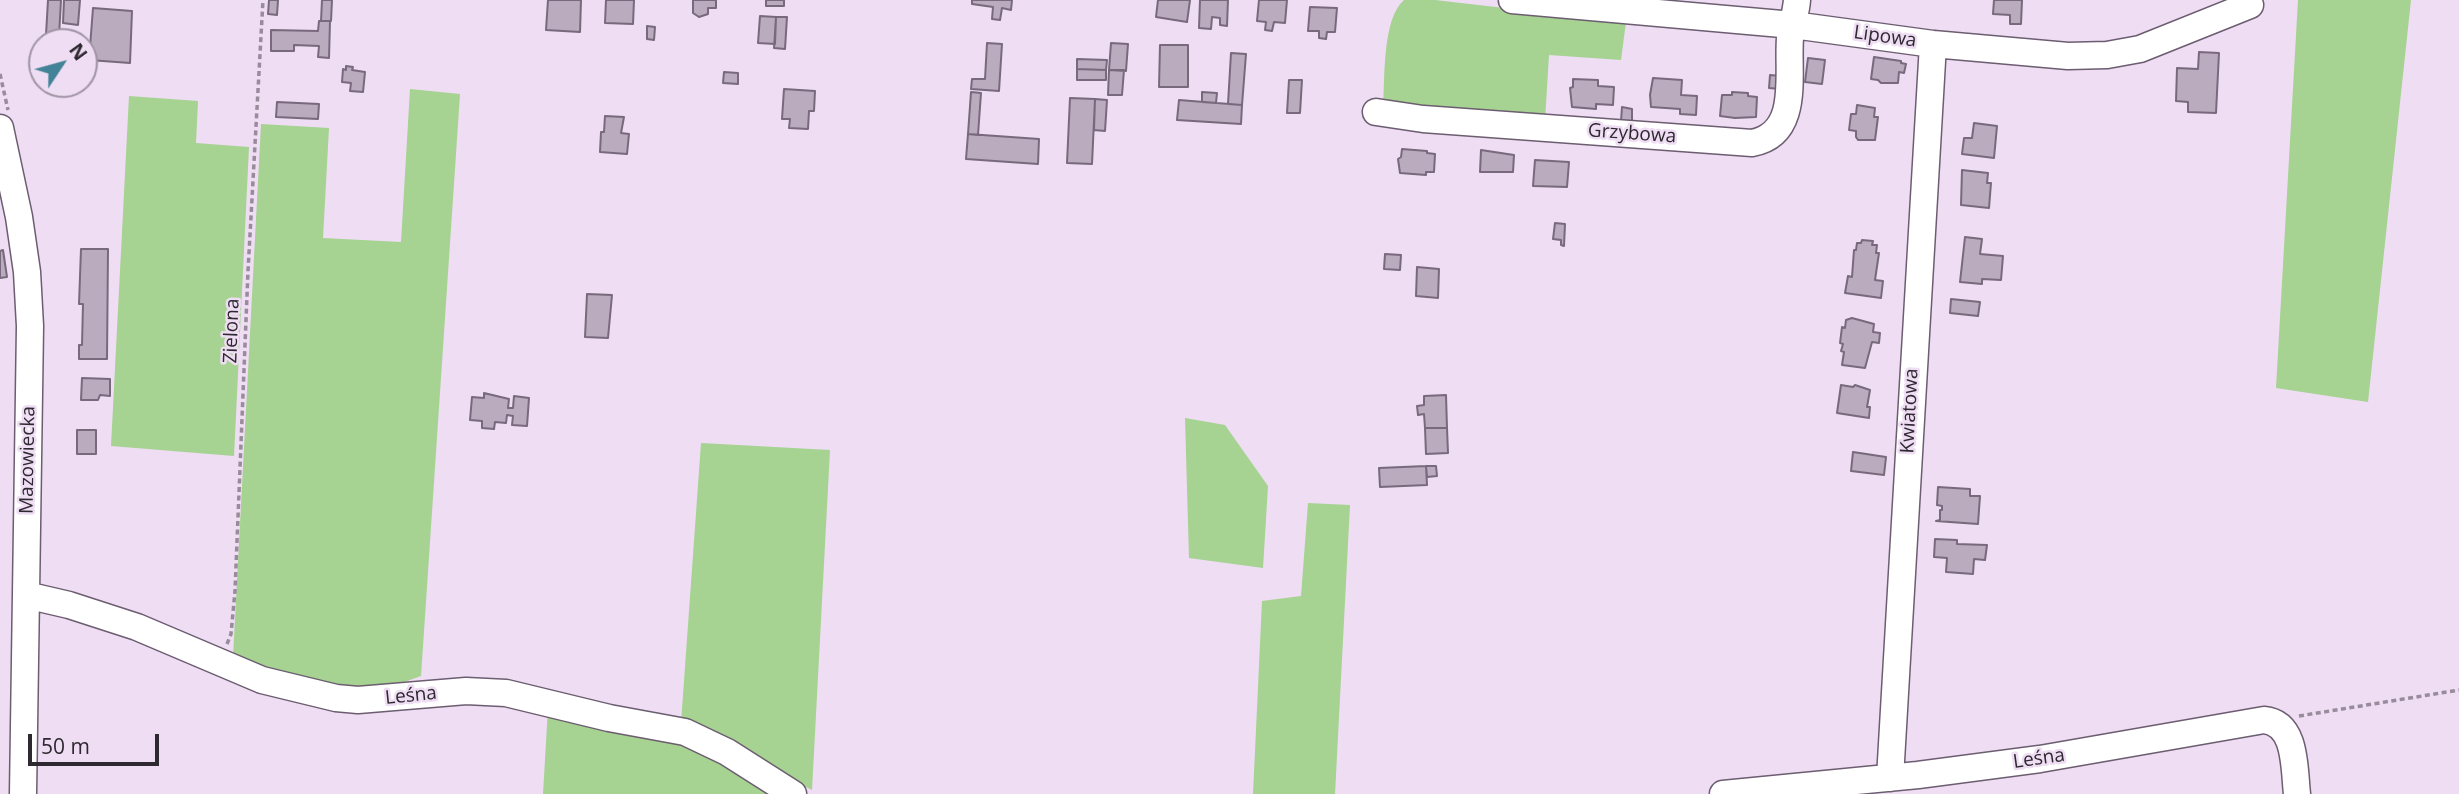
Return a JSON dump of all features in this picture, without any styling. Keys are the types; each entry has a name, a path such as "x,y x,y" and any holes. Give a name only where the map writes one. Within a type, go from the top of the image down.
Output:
{"street":[{"name":"Lipowa","path":"1512,0 1795,13 1933,44 2047,55 2107,55 2156,43 2250,5"},
{"name":"Grzybowa","path":"1376,112 1423,119 1738,142 1761,141 1776,131 1787,110 1790,36 1795,13"},
{"name":"Kwiatowa","path":"1890,778 1933,44"},
{"name":"Mazowiecka","path":"0,128 19,217 27,272 30,326 23,794"},
{"name":"Leśna","path":"26,595 69,605 137,627 262,680 336,698 381,699 466,691 506,694 525,696 609,718 665,727 700,738 727,752 793,794"},
{"name":"Leśna","path":"1723,794 1890,778 2040,759 2264,720 2279,725"},
{"path":"2279,725 2290,741 2297,794"}],"path":[{"name":"Zielona","path":"220,661 231,634 235,591 248,271 263,0"},
{"path":"2279,725 2298,716 2459,690"}],"green space":[{"path":"1404,0 1435,0 1626,22 1621,60 1549,55 1545,120 1383,108 1388,35 1397,9"},
{"path":"2298,0 2411,0 2368,402 2276,388"},
{"path":"410,89 460,94 421,676 368,695 297,684 233,657 261,124 329,128 323,238 401,242"},
{"path":"129,96 198,101 196,143 249,147 234,456 111,446"},
{"path":"1185,418 1225,425 1268,486 1263,568 1189,558"},
{"path":"701,443 830,450 812,790 681,723"},
{"path":"1308,503 1350,505 1335,794 1253,794 1262,601 1301,596"},
{"path":"548,708 684,737 775,794 543,794"}],"building":[{"path":"48,0 61,0 59,28 46,28"},
{"path":"64,0 80,0 78,25 63,23"},
{"path":"269,0 278,0 277,15 268,14"},
{"path":"322,0 332,0 331,21 321,21"},
{"path":"548,0 581,0 580,32 546,30"},
{"path":"606,0 634,0 633,24 605,23"},
{"path":"693,0 716,0 716,8 708,8 708,14 699,17 693,13"},
{"path":"766,0 784,0 784,6 766,6"},
{"path":"972,0 1012,0 1011,10 1002,8 1000,20 992,19 993,7 972,4"},
{"path":"1158,0 1190,0 1187,22 1156,17"},
{"path":"1200,0 1228,0 1227,26 1220,25 1220,18 1212,17 1211,29 1199,28"},
{"path":"1259,0 1287,0 1285,23 1274,22 1272,31 1265,30 1266,22 1257,21"},
{"path":"1994,0 2022,0 2021,24 2010,24 2010,15 1993,14"},
{"path":"1310,7 1337,8 1335,32 1327,32 1326,39 1319,38 1319,31 1308,31"},
{"path":"93,8 132,11 130,63 98,61 98,28 91,28"},
{"path":"760,16 776,17 775,44 758,43"},
{"path":"776,17 787,17 785,49 774,48"},
{"path":"319,21 330,21 329,58 318,57 319,46 294,45 294,51 271,51 271,30 318,31"},
{"path":"647,26 655,27 654,40 647,39"},
{"path":"987,43 1002,44 999,91 971,89 972,79 985,79"},
{"path":"1111,43 1128,44 1126,71 1109,70"},
{"path":"1160,45 1188,45 1188,87 1159,87"},
{"path":"2199,52 2219,53 2216,113 2188,112 2188,102 2176,101 2177,68 2198,69"},
{"path":"1231,53 1246,54 1242,105 1228,104"},
{"path":"1874,57 1906,64 1904,73 1899,72 1898,83 1881,83 1871,79"},
{"path":"1808,58 1825,60 1822,84 1805,82"},
{"path":"1077,59 1107,60 1106,70 1077,69"},
{"path":"346,66 365,72 363,92 350,91 351,83 342,82 343,69 346,70"},
{"path":"1077,69 1106,70 1106,80 1077,80"},
{"path":"1109,70 1124,70 1122,95 1108,95"},
{"path":"724,72 738,73 738,84 723,83"},
{"path":"1770,75 1781,76 1780,89 1769,88"},
{"path":"1653,78 1682,80 1681,95 1697,96 1696,115 1680,114 1680,109 1651,107"},
{"path":"1573,79 1598,80 1598,86 1614,87 1613,105 1596,104 1596,109 1572,107 1570,88 1573,87"},
{"path":"1289,80 1302,80 1300,113 1287,113"},
{"path":"784,89 815,91 814,111 809,111 808,129 789,128 790,119 782,119"},
{"path":"971,92 981,93 978,135 968,134"},
{"path":"1202,92 1217,93 1216,103 1202,102"},
{"path":"1732,92 1748,93 1748,96 1757,97 1756,117 1720,116 1722,95 1732,95"},
{"path":"1070,98 1095,99 1092,164 1067,163"},
{"path":"1095,99 1107,100 1105,131 1094,130"},
{"path":"1179,100 1242,105 1241,124 1177,120"},
{"path":"277,102 319,104 318,119 276,117"},
{"path":"1857,105 1875,108 1874,117 1878,117 1875,140 1858,140 1856,131 1849,130 1851,114 1856,114"},
{"path":"1622,107 1632,109 1632,122 1621,121"},
{"path":"605,116 624,117 621,133 629,134 627,154 600,152"},
{"path":"1974,123 1997,126 1994,158 1962,154 1964,138 1972,138"},
{"path":"968,134 1039,139 1038,164 966,159"},
{"path":"1402,149 1435,154 1434,172 1426,172 1426,175 1400,173 1398,159"},
{"path":"1481,150 1514,155 1513,172 1480,172"},
{"path":"1535,160 1569,162 1567,187 1533,186"},
{"path":"1962,170 1988,173 1987,183 1991,183 1989,208 1961,205"},
{"path":"1555,223 1565,224 1564,246 1561,245 1561,240 1553,239"},
{"path":"1965,237 1982,239 1980,254 2003,256 2001,280 1982,279 1982,284 1960,282"},
{"path":"1862,240 1873,241 1872,245 1877,245 1876,253 1879,253 1875,280 1883,281 1881,298 1845,293 1848,276 1852,277 1854,250"},
{"path":"81,249 108,249 107,359 79,359 83,304 79,304"},
{"path":"3,250 7,277 0,278 0,251"},
{"path":"1385,254 1401,255 1400,270 1384,269"},
{"path":"1417,267 1439,269 1438,298 1416,296"},
{"path":"587,294 612,295 608,338 585,337"},
{"path":"1951,299 1980,302 1978,316 1950,313"},
{"path":"1852,318 1874,324 1873,332 1880,333 1879,343 1872,342 1865,368 1842,365 1842,327 1845,328 1846,320"},
{"path":"82,378 110,379 110,396 100,395 98,400 81,400"},
{"path":"1841,385 1855,385 1870,390 1867,407 1870,407 1869,418 1837,413"},
{"path":"484,393 509,399 508,408 513,408 514,396 529,398 527,426 512,425 513,416 507,415 506,423 495,422 494,429 482,428 482,421 470,420 472,397 484,398"},
{"path":"1446,395 1447,428 1425,428 1424,414 1418,415 1417,406 1424,405 1424,396"},
{"path":"1425,428 1447,428 1448,453 1426,454"},
{"path":"77,430 96,430 96,454 77,454"},
{"path":"1853,452 1886,457 1884,475 1851,471"},
{"path":"1426,466 1427,485 1380,487 1379,468"},
{"path":"1426,466 1436,466 1437,476 1427,477"},
{"path":"1938,487 1970,489 1970,496 1980,496 1978,524 1936,521 1940,520 1942,510 1942,506 1937,505"},
{"path":"1935,539 1957,540 1957,544 1987,545 1985,560 1974,559 1973,574 1946,572 1947,558 1934,557"}]}
